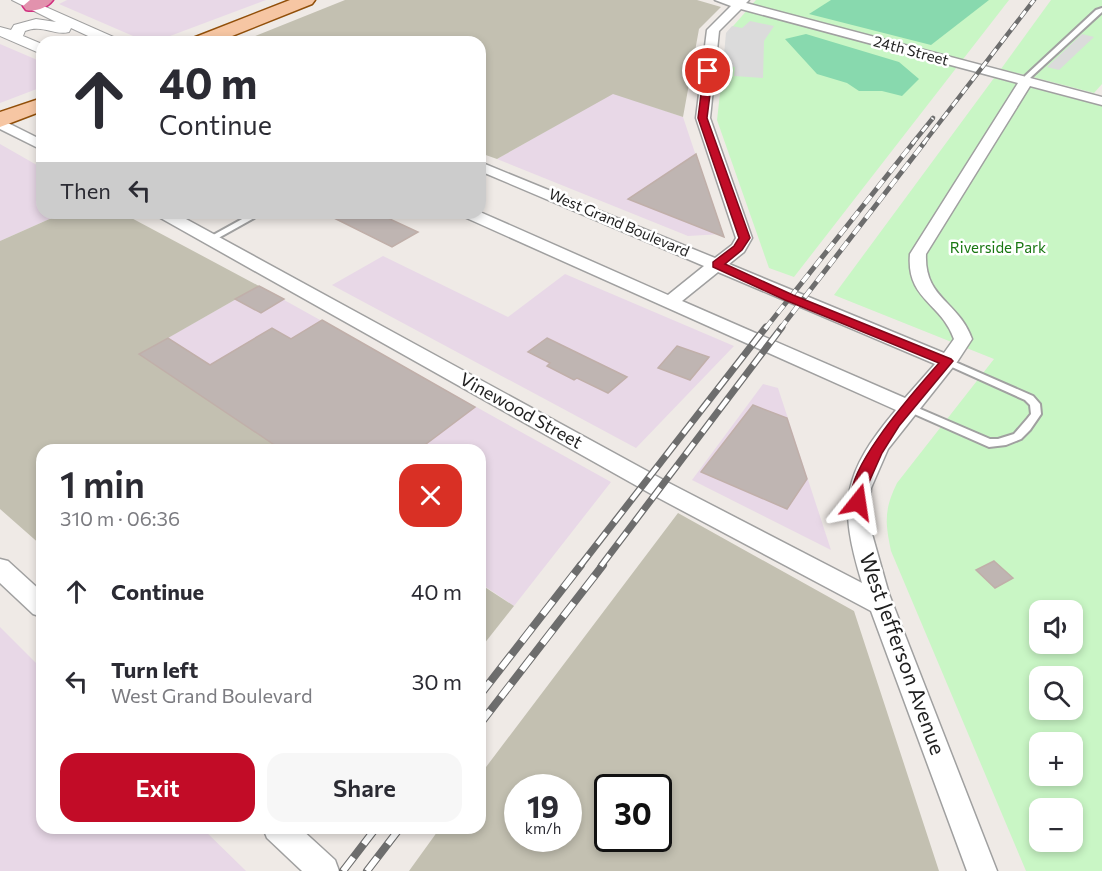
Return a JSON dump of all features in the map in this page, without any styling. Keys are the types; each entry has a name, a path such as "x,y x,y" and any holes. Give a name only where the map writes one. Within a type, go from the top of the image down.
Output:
{"main road":[{"path":"215,36 306,0"},
{"path":"0,122 36,107"}],"street":[{"name":"24th Street","path":"721,0 741,2 1102,101"},
{"path":"11,15 29,2 100,36"},
{"path":"670,302 738,248 744,238 703,118 713,30 741,2"},
{"path":"15,37 17,30 22,27 47,24 79,36"},
{"path":"0,30 36,47"},
{"path":"946,361 963,339 962,330 920,283 916,274 918,254 1026,81"},
{"path":"0,122 36,143"},
{"name":"West Grand Boulevard","path":"486,168 946,361"},
{"name":"Vinewood Street","path":"174,219 661,489 882,605"},
{"path":"482,219 908,407"},
{"name":"West Jefferson Avenue","path":"946,361 875,452 859,489 857,516 864,550 882,605 982,871"},
{"path":"0,568 36,601"},
{"path":"284,834 324,871"}],"lane":[{"path":"1026,81 1027,77 1098,11 1102,10"},
{"path":"210,239 248,219"},
{"path":"908,407 989,443 1004,443 1022,436 1036,414 1035,404 1029,398 946,361"}],"shaded area":[{"path":"67,0 266,0 170,36 133,36 59,4"},
{"path":"345,0 697,0 721,7 699,29 683,117 613,94 497,159 486,155 486,36 255,36"},
{"path":"750,21 774,26 764,41 763,78 734,76 735,67 723,66 726,33 732,26 742,28"},
{"path":"1082,34 1094,37 1059,70 1047,67"},
{"path":"0,44 36,59 36,89 0,103"},
{"path":"613,93 683,117 722,234 688,236 497,159"},
{"path":"0,144 36,165 36,219 50,219 0,241"},
{"path":"50,219 133,219 259,286 140,354 273,444 36,444 36,541 0,509 0,241"},
{"path":"383,256 508,317 565,274 734,346 636,448 332,285"},
{"path":"259,286 611,482 514,606 486,587 486,444 273,444 139,354"},
{"path":"763,384 778,388 831,550 692,480"},
{"path":"678,513 854,611 939,871 409,871 436,834 486,834 486,767"},
{"path":"486,588 514,606 486,641"},
{"path":"0,627 36,663 36,834 208,834 246,871 0,871"}],"green space":[{"path":"756,0 1009,0 794,277 769,268 717,120 727,33"},
{"path":"831,0 989,0 931,45 809,14"},
{"path":"1051,0 1102,0 1102,84 1094,93 1001,69"},
{"path":"806,34 899,62 919,79 902,96 882,91 859,91 847,83 817,74 785,39"},
{"name":"Riverside Park","path":"994,78 1102,106 1102,871 1026,871 891,551 887,516 897,483 994,359 834,295"}],"building":[{"path":"696,154 724,237 628,199"},
{"path":"336,219 390,219 418,232 392,247"},
{"path":"259,286 284,299 261,313 235,299"},
{"path":"322,320 475,407 426,444 273,444 139,354 168,338 210,365 272,328 291,339"},
{"path":"547,338 627,377 608,393 577,378 574,380 547,366 550,363 528,352"},
{"path":"677,346 709,357 690,380 658,368"},
{"path":"753,405 787,418 807,479 787,509 701,472"},
{"path":"994,561 1013,578 995,588 976,570"}],"railway":[{"path":"923,144 1034,0"},
{"path":"912,144 933,118"},
{"path":"765,329 913,143"},
{"path":"780,329 924,143"},
{"path":"580,566 766,327"},
{"path":"601,566 782,327"},
{"path":"486,687 581,565"},
{"path":"486,716 603,565"},
{"path":"343,871 371,834"},
{"path":"367,871 395,834"}],"route":[{"path":"708,71 703,118 743,229 744,238 738,248 717,264 789,297 946,361 895,423 875,452 859,489 858,502"}]}
